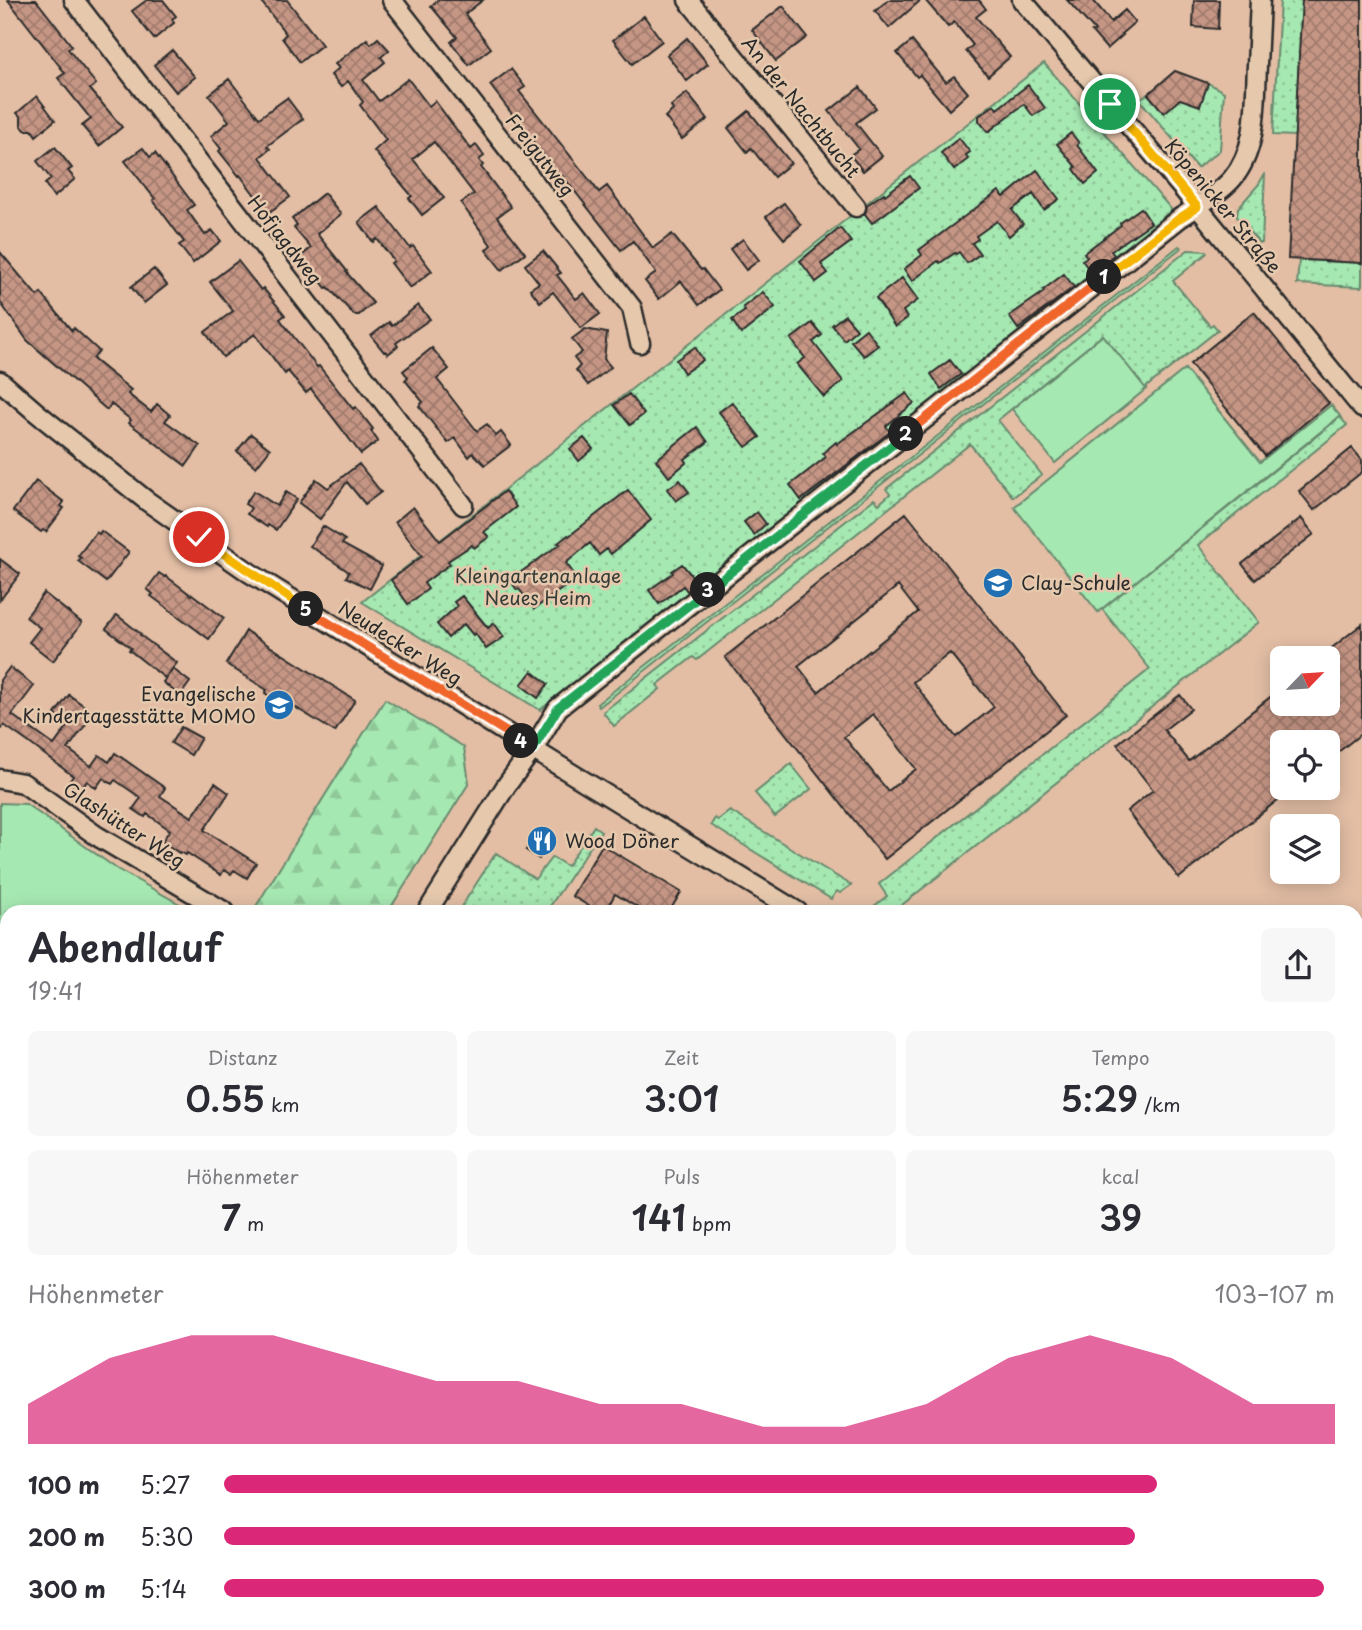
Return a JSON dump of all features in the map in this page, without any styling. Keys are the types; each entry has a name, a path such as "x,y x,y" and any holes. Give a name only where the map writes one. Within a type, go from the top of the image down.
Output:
{"street":[{"name":"Hofjagdweg","path":"74,0 463,505"},
{"name":"An der Nachtbucht","path":"688,0 856,207"},
{"name":"Köpenicker Straße","path":"1023,0 1362,408"},
{"path":"431,905 558,708 1180,218 1232,180 1252,138 1260,0"},
{"name":"Freigutweg","path":"394,1 632,308 640,343"},
{"name":"Neudecker Weg","path":"0,381 147,501 239,565 301,606 787,905"},
{"name":"Glashütter Weg","path":"0,779 23,783 97,836 213,905"}],"green space":[{"path":"1280,0 1302,0 1295,136 1273,135"},
{"name":"Kleingartenanlage Neues Heim","path":"1044,63 1172,210 540,710 362,602"},
{"path":"1208,83 1224,92 1220,150 1197,168 1139,99 1148,94 1164,112 1179,95 1200,106"},
{"path":"1265,173 1262,243 1259,243 1237,217 1238,208"},
{"path":"1179,246 1181,248 599,707 597,704"},
{"path":"1188,250 1207,253 1173,281 1210,326 1213,324 1218,330 1145,388 1103,335 998,420 1042,475 1013,497 970,444 697,660 693,657 657,685 660,689 614,726 603,712 874,499 879,504 890,494 886,489"},
{"path":"1299,260 1362,263 1362,287 1297,284"},
{"path":"1103,335 1146,389 1055,463 1012,409"},
{"path":"1185,369 1260,462 1331,405 1340,416 1098,612 1014,507"},
{"path":"1340,417 1347,425 1198,545 1259,622 902,905 875,905 887,896 879,884 1150,669 1102,609"},
{"path":"385,699 464,747 469,783 392,905 257,905"},
{"path":"791,764 811,789 775,817 755,793"},
{"path":"0,803 26,804 117,869 181,905 0,905"},
{"path":"730,811 851,885 840,893 837,891 831,899 711,825 715,818 718,820"},
{"path":"594,826 601,831 551,905 463,905 496,853 535,879 552,857 567,866"}],"building":[{"path":"8,0 36,0 72,46 68,49 96,84 90,89 122,127 99,146 82,126 91,119 58,78 65,73"},
{"path":"147,0 163,0 176,16 172,19 174,23 154,39 132,11"},
{"path":"260,0 287,0 322,45 300,62 282,38 286,34"},
{"path":"438,0 483,0 465,14 491,48 469,65 451,42 457,37 431,6"},
{"path":"888,0 921,0 889,28 875,11"},
{"path":"925,0 979,0 986,9 976,17 1010,57 988,76 966,51 973,45 954,22 948,27"},
{"path":"1067,0 1093,0 1111,22 1125,10 1135,22 1107,49"},
{"path":"1194,0 1219,0 1218,29 1193,27"},
{"path":"1302,0 1362,0 1362,263 1288,259"},
{"path":"783,6 807,37 776,61 752,30"},
{"path":"644,16 662,41 632,64 613,40"},
{"path":"378,38 389,50 381,57 385,62 363,80 379,101 408,79 429,106 435,101 471,149 476,145 484,156 479,160 483,165 481,167 511,207 497,217 525,253 502,270 486,250 491,245 461,203 474,194 434,142 413,159 444,198 422,215 409,198 412,196 374,151 386,140 360,105 363,102 348,81 341,87 331,75 339,68 335,64 367,39 371,44"},
{"path":"687,38 708,64 687,81 667,55"},
{"path":"912,41 946,82 954,76 968,93 949,110 920,75 917,77 897,53"},
{"path":"172,50 195,77 176,92 154,65"},
{"path":"511,69 525,87 519,91 599,192 607,186 653,248 672,234 719,290 699,305 681,281 659,299 645,281 656,273 633,241 621,250 562,175 560,177 490,85"},
{"path":"1175,71 1208,83 1200,106 1180,99 1164,113 1148,94"},
{"path":"229,79 259,118 287,98 303,119 267,146 270,149 260,157 290,197 268,213 219,151 221,149 211,136 229,121 209,95"},
{"path":"1028,85 1045,108 1033,116 1024,104 988,132 979,121 979,116 994,105 997,109"},
{"path":"860,87 876,108 856,123 882,156 863,171 850,155 859,149 829,111"},
{"path":"687,93 708,119 682,139 665,117 673,110 671,106"},
{"path":"37,96 55,120 36,136 32,130 25,130 17,113"},
{"path":"749,111 791,163 774,177 751,148 747,152 728,128"},
{"path":"1071,133 1098,173 1085,184 1074,169 1076,167 1057,144"},
{"path":"959,138 970,152 966,155 968,159 954,170 941,153"},
{"path":"55,147 72,168 68,171 75,179 54,197 45,184 51,179 37,161"},
{"path":"143,148 150,157 155,153 194,205 187,210 205,235 212,230 221,241 193,263 179,245 184,242 125,161"},
{"path":"1037,170 1059,199 1044,210 1033,194 1012,210 1023,224 1009,236 997,221 976,236 978,239 972,243 980,254 967,263 959,252 955,253 940,263 938,261 912,281 904,269 922,255 919,250 999,191 1004,197"},
{"path":"910,176 919,188 872,223 865,214 867,205"},
{"path":"324,193 341,214 317,234 373,303 359,315 354,315 328,287 326,288 301,256 311,248 294,228 297,225 292,219"},
{"path":"784,203 801,225 784,239 766,217"},
{"path":"379,207 410,248 413,246 432,271 410,288 377,239 373,242 359,222"},
{"path":"1141,208 1151,223 1111,251 1114,255 1091,272 1082,260 1087,257 1084,253"},
{"path":"840,228 851,242 821,264 828,273 816,282 800,261"},
{"path":"743,239 759,260 746,270 730,249"},
{"path":"543,251 561,273 557,275 576,299 584,293 600,314 581,328 553,292 540,302 530,289 539,283 525,265"},
{"path":"0,252 37,296 41,293 72,331 74,328 99,351 93,359 131,390 128,394 151,412 157,404 170,415 165,421 200,446 186,466 129,423 131,420 111,404 107,410 27,340 0,302"},
{"path":"238,261 285,315 280,319 317,367 319,366 353,409 356,407 373,429 371,431 378,441 361,454 311,389 306,393 288,371 285,374 255,334 223,357 205,332 233,311 210,282"},
{"path":"154,269 167,285 144,303 131,287"},
{"path":"1064,274 1074,287 1018,329 1009,316 1044,292 1043,290"},
{"path":"902,278 918,300 903,311 907,318 895,327 876,298"},
{"path":"763,292 775,307 741,334 732,320 745,311 743,307"},
{"path":"418,305 430,319 396,343 398,346 388,354 384,352 371,336 389,322 392,326"},
{"path":"1254,312 1329,403 1265,456 1190,364"},
{"path":"845,315 857,329 844,340 832,325"},
{"path":"812,323 822,335 813,342 843,381 824,397 797,364 805,358 791,339"},
{"path":"585,329 607,333 604,359 611,367 588,385 576,370 580,366 574,358 582,352 572,339"},
{"path":"866,329 878,345 864,356 851,341"},
{"path":"695,347 703,360 684,373 676,360"},
{"path":"432,348 449,369 437,379 477,431 487,424 496,436 501,432 511,445 485,465 473,453 469,457 455,438 448,443 419,406 423,402 405,380 408,377 403,371"},
{"path":"950,360 961,374 941,389 931,374"},
{"path":"907,393 914,403 886,426 890,432 801,500 790,485 826,457 823,453 836,442 837,444"},
{"path":"629,394 644,414 630,425 614,405"},
{"path":"732,402 760,437 746,447 719,412"},
{"path":"697,427 708,442 685,459 687,462 669,477 656,460"},
{"path":"251,434 270,449 256,467 237,451"},
{"path":"584,438 593,449 579,461 570,449"},
{"path":"1352,448 1362,460 1362,472 1314,510 1299,491"},
{"path":"359,464 381,492 365,504 347,482 320,519 299,503 316,479 328,488"},
{"path":"680,480 689,492 676,501 667,489"},
{"path":"36,481 64,502 61,506 64,508 46,532 41,532 13,511"},
{"path":"628,490 651,520 611,554 607,549 599,555 590,543 566,563 577,578 534,609 510,580"},
{"path":"254,491 277,506 286,492 297,499 276,530 247,514 251,508 245,504"},
{"path":"505,491 516,507 484,532 489,537 448,561 450,564 424,583 428,589 408,604 391,580 422,556 395,522 413,507 440,541"},
{"path":"757,512 766,524 754,535 744,522"},
{"path":"906,513 1066,715 885,859 725,657","holes":["898,586 918,612 818,692 798,666","950,653 994,707 956,737 913,682","873,714 916,769 888,791 844,737"]},
{"path":"1301,518 1314,534 1255,580 1242,564"},
{"path":"323,526 345,540 342,544 382,566 370,589 346,577 349,572 310,546"},
{"path":"101,531 129,552 106,582 78,561 81,558 78,556 96,532 99,534"},
{"path":"0,559 20,574 0,600"},
{"path":"682,564 698,583 687,591 683,586 659,604 649,590"},
{"path":"159,573 224,618 209,639 151,596 153,594 147,589"},
{"path":"44,593 82,623 53,661 29,642 40,628 26,617"},
{"path":"462,596 488,628 494,623 504,637 486,649 475,633 473,635 464,624 448,638 437,624 457,606 454,602"},
{"path":"117,615 177,663 165,678 106,629"},
{"path":"1362,624 1362,733 1340,750 1340,730 1270,730 1270,800 1278,800 1179,878 1127,811 1153,790 1117,744 1180,695 1191,709 1164,730 1189,761 1270,697 1270,716 1340,716 1340,646 1334,646"},
{"path":"246,631 355,700 335,732 293,706 291,711 265,693 267,690 226,664"},
{"path":"10,667 34,686 12,715 54,745 69,724 55,714 69,695 94,713 68,749 91,766 99,755 109,762 115,753 165,788 160,796 192,817 215,783 229,793 204,830 256,863 247,878 234,870 231,874 224,870 221,875 162,841 170,830 147,814 145,817 133,809 141,798 115,780 112,784 103,778 96,788 87,781 81,790 69,782 73,776 28,742 4,725 0,730 0,680"},
{"path":"173,669 190,682 180,696 163,682"},
{"path":"532,671 548,684 538,698 521,685"},
{"path":"181,727 201,738 191,755 171,743"},
{"name":"Wood Döner","path":"540,830 553,840 539,859 526,850"},
{"path":"602,845 681,892 673,905 633,905 615,894 609,905 587,905 572,896"}],"place":[{"name":"Clay-Schule","path":"998,583"},
{"name":"Evangelische Kindertagesstätte MOMO","path":"279,705"},
{"name":"Wood Döner","path":"542,841"}],"route":[{"path":"199,537 301,606 533,749 558,708 1197,207 1110,104"}]}
